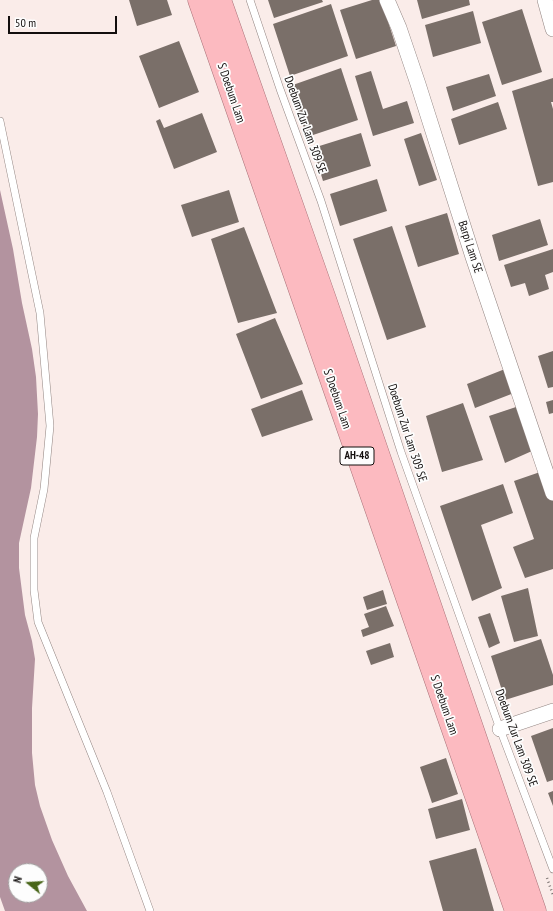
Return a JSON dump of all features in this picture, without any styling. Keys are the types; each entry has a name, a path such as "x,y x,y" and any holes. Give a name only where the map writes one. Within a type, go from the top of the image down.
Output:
{"highway":[{"name":"S Doebum Lam","path":"200,0 311,324 516,911"},
{"name":"S Doebum Lam","path":"220,0 325,299 535,911"}],"street":[{"name":"Barpi Lam SE","path":"387,0 399,28 418,84 473,257 553,493"},
{"path":"545,0 553,29"},
{"path":"500,729 553,711"}],"lane":[{"name":"Doebum Zur Lam 309 SE","path":"250,0 280,89 321,201 401,452 500,729 553,870"},
{"path":"0,121 40,313 50,426 44,489 34,538 34,590 38,622 108,792 150,911"}],"shaded area":[{"path":"0,190 13,249 36,377 38,414 37,437 31,488 19,543 19,568 25,615 35,659 32,708 32,753 35,785 40,806 52,840 68,876 87,911 5,911 0,897"}],"building":[{"path":"129,0 167,0 172,15 137,26"},
{"path":"268,0 322,0 323,2 274,18"},
{"path":"372,0 381,0 396,46 356,59 340,10"},
{"path":"417,0 469,0 470,5 422,19"},
{"path":"331,4 348,56 290,76 273,24"},
{"path":"522,9 542,72 502,85 482,22"},
{"path":"473,11 481,43 433,57 425,25"},
{"path":"179,41 199,92 159,108 139,56"},
{"path":"341,68 358,120 307,137 290,86"},
{"path":"371,71 383,109 407,101 414,123 373,136 355,76"},
{"path":"489,74 496,96 453,111 446,87"},
{"path":"553,78 553,102 551,102 553,109 553,182 538,186 512,91"},
{"path":"498,102 507,129 459,145 451,119"},
{"path":"202,113 217,152 174,169 156,121 160,119 164,128"},
{"path":"361,133 371,166 323,181 313,148"},
{"path":"421,133 437,180 419,186 404,139"},
{"path":"377,179 387,211 340,226 330,194"},
{"path":"229,190 239,222 192,237 181,205"},
{"path":"447,213 459,254 418,267 405,226"},
{"path":"540,219 548,245 499,261 492,235"},
{"path":"392,226 426,327 387,340 353,239"},
{"path":"244,227 277,313 238,323 211,239"},
{"path":"553,249 553,272 545,275 549,289 529,296 525,283 511,287 504,265"},
{"path":"275,318 303,384 261,399 236,334"},
{"path":"553,351 553,387 548,388 538,356"},
{"path":"505,369 514,393 475,408 467,384"},
{"path":"302,390 313,420 262,437 251,409"},
{"path":"553,400 553,413 549,414 546,402"},
{"path":"463,403 483,460 442,472 426,416"},
{"path":"516,407 532,451 505,463 489,416"},
{"path":"543,471 553,500 553,569 525,578 513,547 534,539 514,481"},
{"path":"503,484 513,513 481,525 502,588 472,601 440,506"},
{"path":"528,588 538,636 514,642 501,596"},
{"path":"383,590 387,604 367,610 363,597"},
{"path":"386,606 394,626 363,637 361,630 369,627 364,614"},
{"path":"490,613 500,643 489,648 478,617"},
{"path":"541,639 553,675 553,685 505,700 491,656"},
{"path":"390,643 394,657 371,665 366,651"},
{"path":"553,728 553,780 547,782 531,736"},
{"path":"446,758 458,794 432,803 420,767"},
{"path":"553,791 553,806 548,793"},
{"path":"462,799 470,830 436,839 428,809"},
{"path":"476,848 494,911 443,911 429,861"}]}
